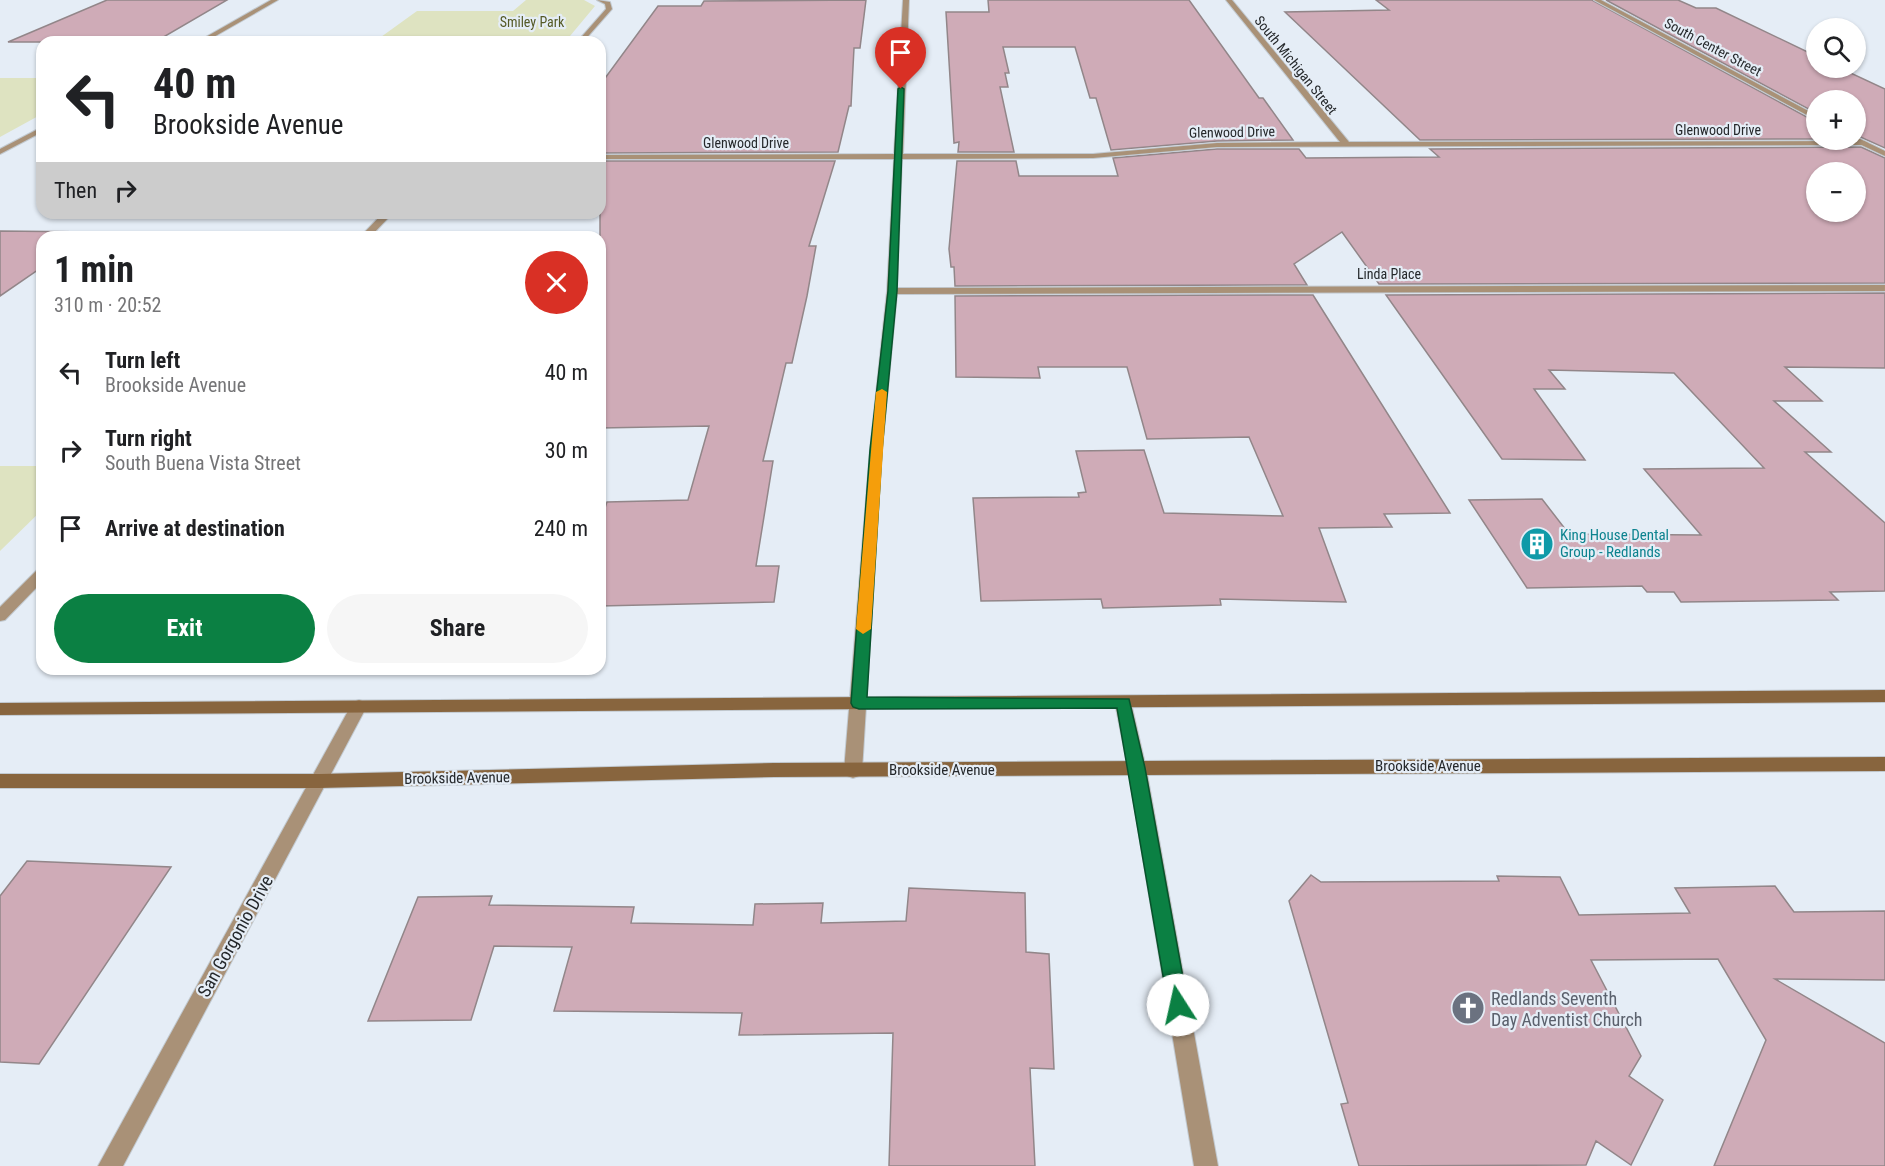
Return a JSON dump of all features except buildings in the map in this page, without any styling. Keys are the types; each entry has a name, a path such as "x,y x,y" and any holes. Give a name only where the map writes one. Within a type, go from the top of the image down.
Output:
{"main road":[{"path":"0,709 1124,703 1575,696 1885,696"},
{"name":"Brookside Avenue","path":"0,781 319,781 774,770 1885,764"}],"street":[{"path":"211,36 275,0"},
{"path":"585,36 609,9 608,3 600,0"},
{"path":"853,771 876,450 892,291 906,0"},
{"name":"South Michigan Street","path":"1229,0 1346,144"},
{"name":"South Center Street","path":"1597,0 1806,113"},
{"path":"0,152 36,132"},
{"name":"Glenwood Drive","path":"606,157 1093,156 1175,147 1346,144 1806,143"},
{"path":"1866,144 1885,154"},
{"path":"370,231 382,219"},
{"name":"Linda Place","path":"892,291 1885,288"},
{"path":"0,616 36,579"},
{"path":"1124,703 1206,1166"},
{"name":"San Gorgonio Drive","path":"110,1166 359,706"}],"green space":[{"name":"Smiley Park","path":"526,0 584,0 595,6 570,36 382,36 417,11 513,11"},
{"path":"0,78 36,78 36,117 0,137"},
{"path":"0,466 36,466 36,516 0,551"}],"slow traffic":[{"path":"863,629 882,392"}],"place":[{"name":"King House Dental Group - Redlands","path":"1537,544"},
{"name":"Redlands Seventh Day Adventist Church","path":"1468,1008"}],"route":[{"path":"901,89 892,291 876,450 859,703 1124,703 1178,1005"}]}
